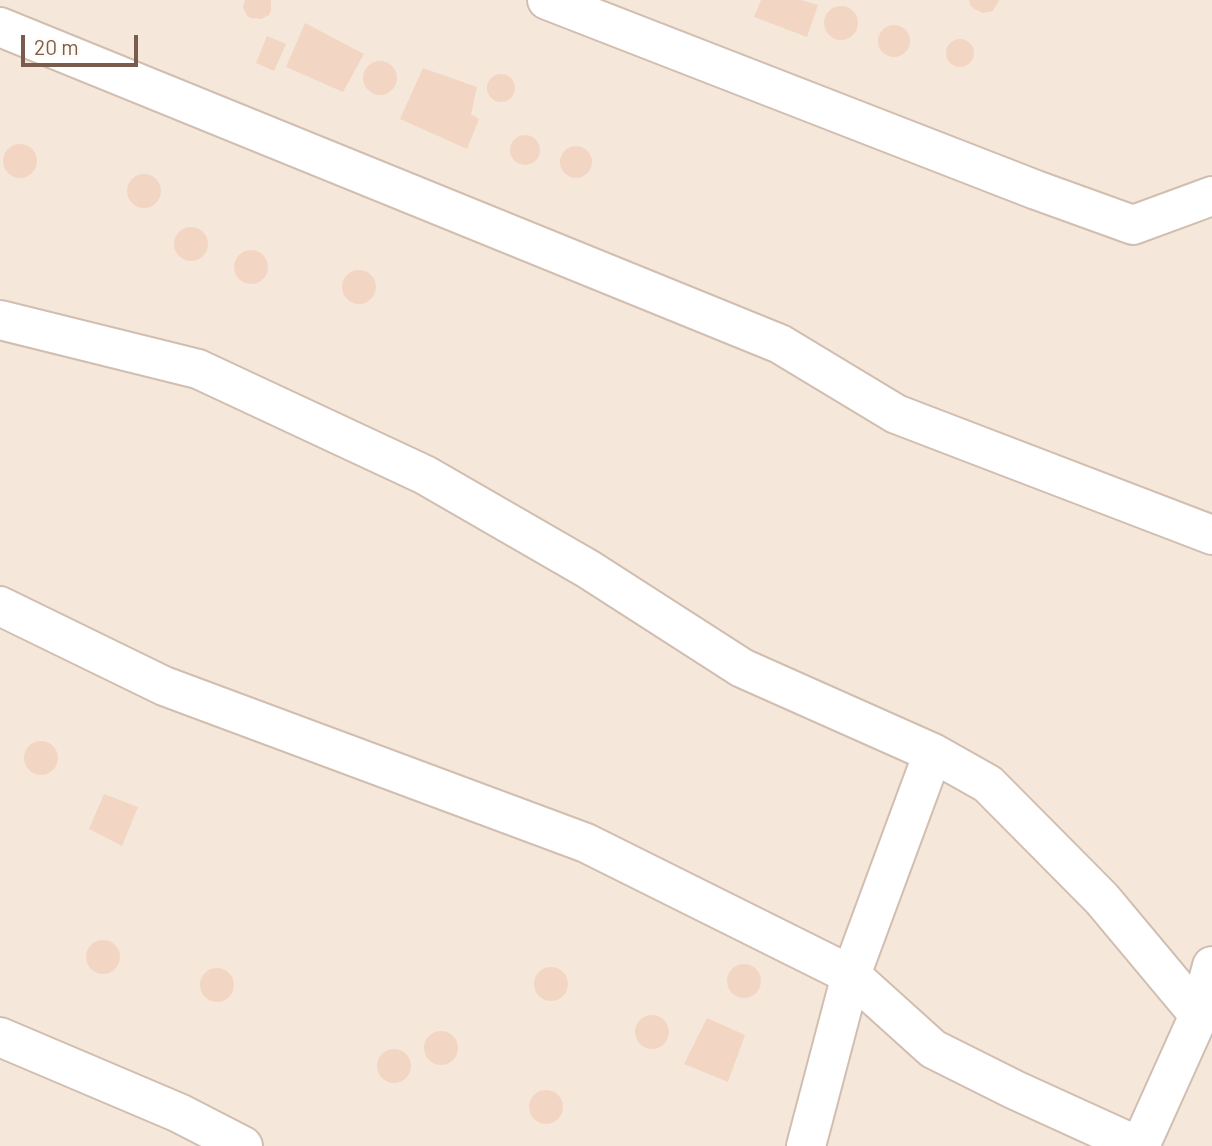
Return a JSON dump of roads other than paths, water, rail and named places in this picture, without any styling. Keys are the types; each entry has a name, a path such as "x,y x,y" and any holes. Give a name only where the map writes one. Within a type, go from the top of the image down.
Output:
{"street":[{"path":"547,0 1133,225 1212,196"},
{"path":"0,27 780,344 896,414 1212,535"},
{"path":"0,320 198,369 425,475 588,569 742,668 933,753 988,784 1102,899 1199,1015"},
{"path":"0,606 164,686 586,843 851,975 933,1049 1015,1090 1139,1146 1199,1015 1212,966"},
{"path":"806,1146 851,975 933,753"},
{"path":"0,1037 179,1112 243,1146"}]}
